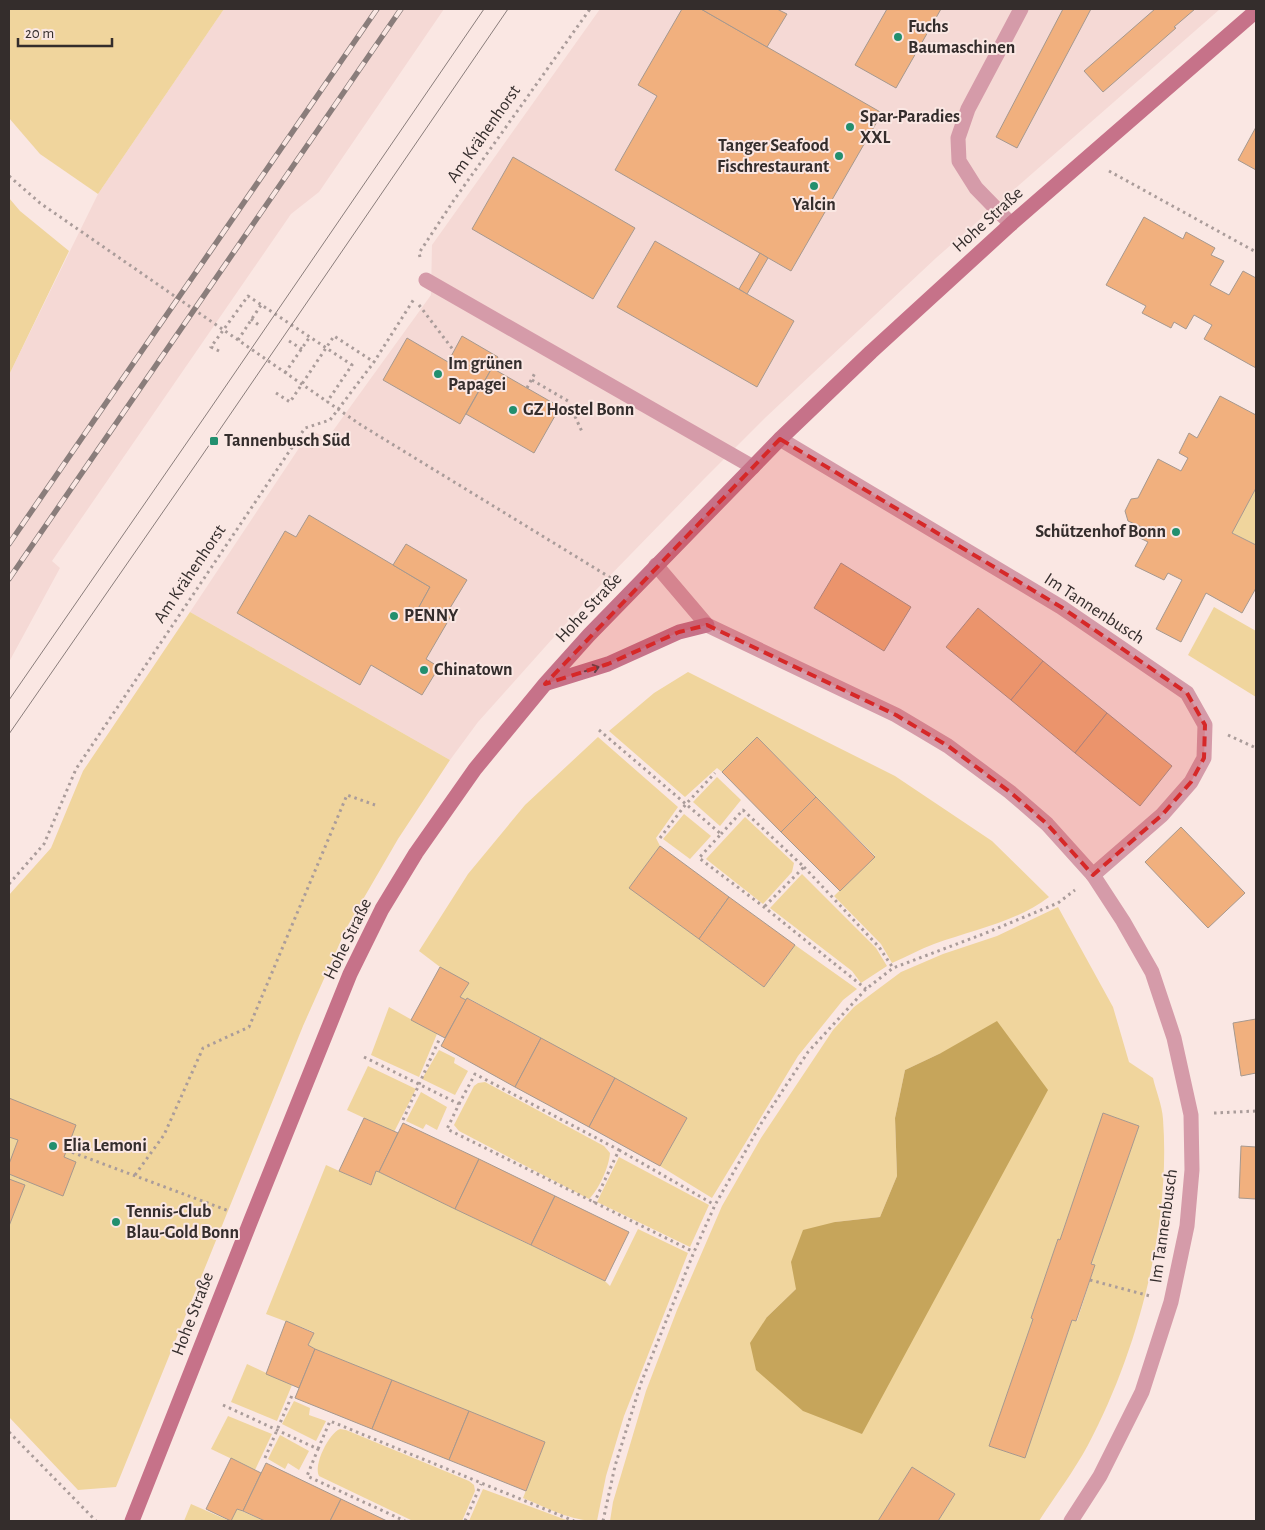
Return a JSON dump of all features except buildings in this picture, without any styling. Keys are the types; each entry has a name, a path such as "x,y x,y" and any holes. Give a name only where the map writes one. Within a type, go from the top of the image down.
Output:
{"street":[{"path":"1012,224 976,188 959,161 958,138 968,109 1021,9"},
{"name":"Hohe Straße","path":"132,1521 350,974 382,909 416,853 476,769 545,684 589,634 780,439 871,352 1012,224 1256,11"},
{"path":"426,280 753,467"},
{"name":"Im Tannenbusch","path":"780,439 1061,607 1187,693 1204,725 1204,758 1191,782 1162,815 1093,875"},
{"name":"Im Tannenbusch","path":"656,565 707,625 896,714 948,746 1010,792 1046,824 1093,875 1123,921 1152,972 1174,1038 1191,1115 1192,1170 1187,1226 1171,1302 1142,1392 1100,1476 1071,1521"},
{"path":"545,684 608,664 679,632 707,625"}],"path":[{"name":"Am Krähenhorst","path":"426,280 419,253 454,200 590,9"},
{"path":"1086,158 1256,252"},
{"path":"9,176 40,203 361,425 613,580"},
{"path":"219,352 211,347 248,296 352,365 327,402"},
{"name":"Am Krähenhorst","path":"9,884 44,844 76,769 305,428 330,420 374,362 414,298 454,352"},
{"path":"238,340 261,304"},
{"path":"251,319 260,326"},
{"path":"276,393 290,402 324,348 334,336 374,362"},
{"path":"285,373 310,338"},
{"path":"289,341 302,349"},
{"path":"532,380 568,401 584,434"},
{"path":"599,730 721,834"},
{"path":"660,838 686,804 715,773"},
{"path":"135,1175 164,1135 203,1048 249,1027 347,795 375,805"},
{"path":"866,989 764,906 700,858 743,810 804,867 879,947 893,968"},
{"path":"764,906 804,867"},
{"path":"603,1521 615,1466 642,1383 694,1252 716,1205 762,1122 808,1052 866,989 893,968 986,934 1058,903 1093,875"},
{"path":"403,1120 439,1040"},
{"path":"364,1057 459,1104"},
{"path":"694,1252 594,1204 447,1129 475,1074 619,1150 716,1205"},
{"path":"1191,1115 1256,1111"},
{"path":"66,1150 251,1220"},
{"path":"594,1204 619,1150"},
{"path":"1090,1280 1171,1302"},
{"path":"265,1458 293,1393"},
{"path":"223,1405 318,1449"},
{"path":"405,1521 307,1476 330,1421 574,1521"},
{"path":"9,1432 96,1521"},
{"path":"465,1521 481,1484"}],"highlighted area":[{"path":"780,439 1061,607 1187,693 1205,725 1204,758 1191,782 1162,815 1093,875 1047,824 1010,792 948,746 896,715 707,625 679,632 608,664 545,684"}],"shaded area":[{"path":"9,9 224,9 98,194 40,154 9,118"},
{"path":"224,9 444,9 319,192 291,214 52,561 60,568 9,662 9,375 98,194"},
{"path":"600,9 1220,9 936,258 766,417 595,591 478,722 450,760 190,612 311,430 327,439 431,295 432,245"},
{"path":"9,198 20,211 69,251 9,375"},
{"path":"1256,488 1256,545 1232,533"},
{"path":"1214,607 1256,631 1256,697 1188,655"},
{"name":"Tennis-Club Blau-Gold Bonn","path":"190,612 450,760 398,839 347,927 303,1026 116,1487 78,1490 9,1417 9,895 51,848 83,771"},
{"path":"688,672 895,776 992,841 1049,897 1023,913 994,925 934,944 892,963 881,944 834,896 875,856 757,737 722,772 717,768 685,797 609,731 654,693"},
{"path":"598,737 678,807 656,838 660,846 630,888 764,987 795,945 857,989 843,1000 798,1056 712,1198 660,1166 687,1118 468,998 466,1000 460,997 468,983 440,967 419,951 468,874 525,805"},
{"path":"717,777 741,800 720,826 693,802"},
{"path":"684,814 711,836 690,859 663,839"},
{"path":"745,817 794,863 792,872 763,904 706,859"},
{"path":"802,874 876,948 887,966 861,983 852,971 770,908"},
{"path":"1058,907 1113,1007 1129,1062 1153,1078 1163,1119 1162,1201 1156,1244 1147,1286 1136,1328 1122,1369 1106,1408 1071,1474 1039,1521 938,1521 955,1494 912,1467 878,1521 610,1521 613,1502 646,1391 677,1310 722,1206 761,1138 833,1030 854,1007 901,972 943,954 997,936","holes":["941,1053 862,1434 767,1317 796,1289 835,1222 880,1217 897,1176 895,1118 905,1070","1103,1113 1139,1126 1091,1263 1095,1265 1077,1321 1072,1320 1025,1458 989,1446 1033,1319 1031,1318 1058,1239 1060,1240"]},
{"path":"389,1007 437,1034 419,1077 371,1055"},
{"path":"997,1021 1048,1090 862,1434 803,1411 756,1370 750,1343 767,1317 796,1289 791,1262 803,1230 835,1222 880,1217 897,1176 895,1118 905,1070 941,1053"},
{"path":"439,1050 455,1058 454,1063 468,1071 455,1095 422,1079"},
{"path":"368,1066 416,1089 394,1132 347,1110"},
{"path":"485,1082 604,1146 610,1153 608,1165 600,1184 589,1199 459,1131 454,1125 474,1086"},
{"path":"421,1092 447,1107 437,1130 426,1124 423,1129 406,1121"},
{"path":"619,1157 709,1205 690,1247 597,1202"},
{"path":"326,1165 370,1185 376,1171 379,1172 605,1281 610,1286 638,1229 688,1253 624,1416 606,1476 597,1521 568,1516 523,1498 545,1442 315,1349 308,1345 314,1332 266,1314"},
{"path":"247,1364 292,1385 277,1421 231,1402"},
{"path":"294,1401 310,1408 309,1415 326,1421 316,1441 282,1424"},
{"path":"228,1416 272,1434 255,1470 211,1449"},
{"path":"340,1429 469,1481 474,1485 475,1491 462,1521 413,1521 319,1476 318,1465 323,1450 331,1436"},
{"path":"280,1435 309,1451 299,1470 288,1463 285,1469 268,1459"},
{"path":"483,1489 569,1521 469,1521"},
{"path":"191,1504 230,1521 184,1521"},
{"path":"237,1509 265,1521 230,1521"}],"tram line":[{"path":"9,700 484,9"},
{"path":"9,734 508,9"}],"railway":[{"path":"9,544 377,9"},
{"path":"9,579 401,9"}],"place":[{"name":"Fuchs Baumaschinen","path":"898,37"},
{"name":"Spar-Paradies XXL","path":"850,127"},
{"name":"Tanger Seafood Fischrestaurant","path":"839,156"},
{"name":"Yalcin","path":"814,186"},
{"name":"Im grünen Papagei","path":"438,374"},
{"name":"GZ Hostel Bonn","path":"513,410"},
{"name":"Tannenbusch Süd","path":"214,441"},
{"name":"Schützenhof Bonn","path":"1176,532"},
{"name":"PENNY","path":"394,616"},
{"name":"Chinatown","path":"424,670"},
{"name":"Elia Lemoni","path":"53,1146"},
{"name":"Tennis-Club Blau-Gold Bonn","path":"116,1222"}]}
